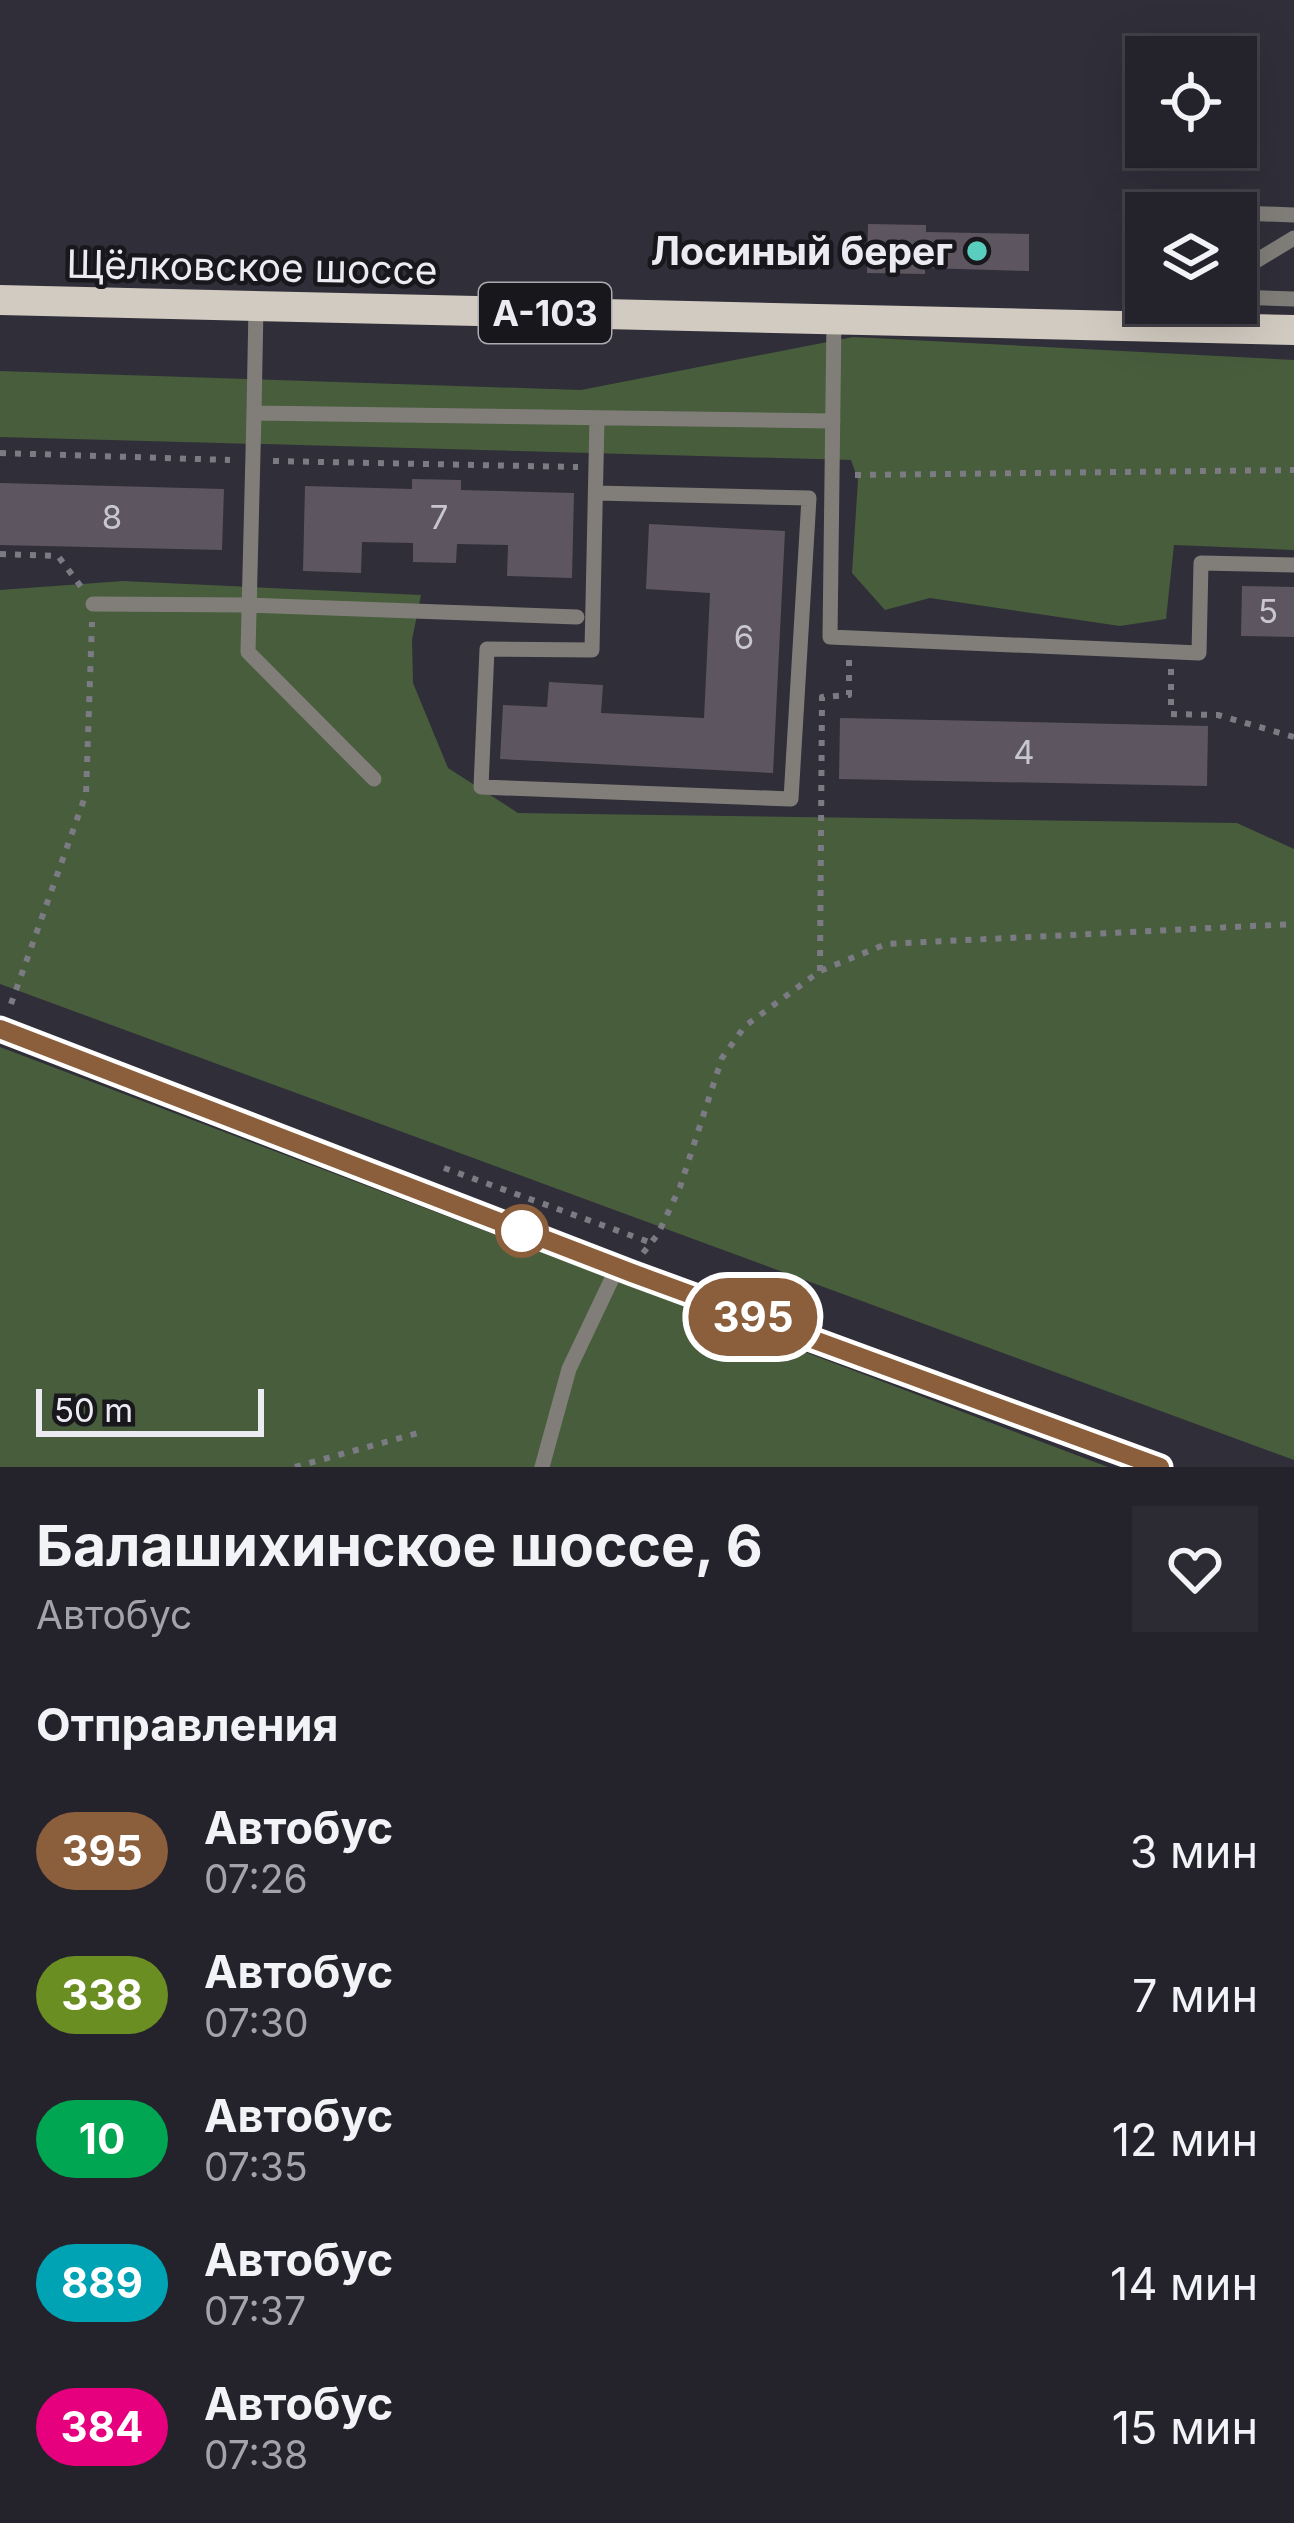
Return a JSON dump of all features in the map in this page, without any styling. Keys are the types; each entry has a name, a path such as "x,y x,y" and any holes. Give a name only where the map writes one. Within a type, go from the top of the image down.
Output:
{"main road":[{"name":"Щёлковское шоссе","path":"0,300 1294,330"},
{"path":"1,1029 617,1268 1160,1467"}],"lane":[{"path":"1257,214 1294,215"},
{"path":"1257,260 1294,238"},
{"path":"1257,298 1294,299"},
{"path":"256,306 248,652 374,779"},
{"path":"1100,326 1125,318"},
{"path":"834,320 830,638 1199,653 1202,563 1294,565"},
{"path":"254,413 833,422"},
{"path":"596,493 808,498 790,799 481,787 487,650 592,650 597,418"},
{"path":"93,604 578,617"},
{"path":"542,1467 569,1369 617,1268"}],"path":[{"path":"0,453 596,468"},
{"path":"833,475 1294,470"},
{"path":"0,554 58,556 93,604 86,794 1,1029"},
{"path":"820,971 822,697 849,695 849,638"},
{"path":"1171,652 1172,714 1218,715 1294,737"},
{"path":"650,1242 680,1187 722,1058 745,1026 820,971 886,944 1294,924"},
{"path":"296,1467 418,1433"}],"green space":[{"path":"853,337 1294,360 1294,550 1174,545 1166,619 1120,626 930,598 885,610 852,573 858,480 851,460 0,437 0,371 581,390"},
{"path":"123,581 421,595 412,640 413,683 448,768 518,813 1237,823 1294,849 1294,1460 0,984 0,590"},
{"path":"0,1047 1108,1467 0,1467"}],"building":[{"path":"868,224 926,225 926,232 1029,234 1029,271 925,268 925,274 867,273"},
{"path":"412,479 461,480 461,490 574,493 572,578 507,576 508,545 457,544 456,563 413,562 413,543 362,542 361,573 303,571 305,486 412,489"},
{"path":"0,483 224,489 222,550 0,545"},
{"path":"649,524 785,531 773,773 500,759 503,705 547,707 549,682 603,685 601,713 704,718 710,593 646,589"},
{"path":"1242,586 1294,587 1294,637 1241,636"},
{"path":"840,718 1208,726 1207,786 839,779"}],"bus line":[{"name":"395","path":"0,1029 632,1273 1160,1467"}],"place":[{"name":"Лосиный берег","path":"977,251"}]}
